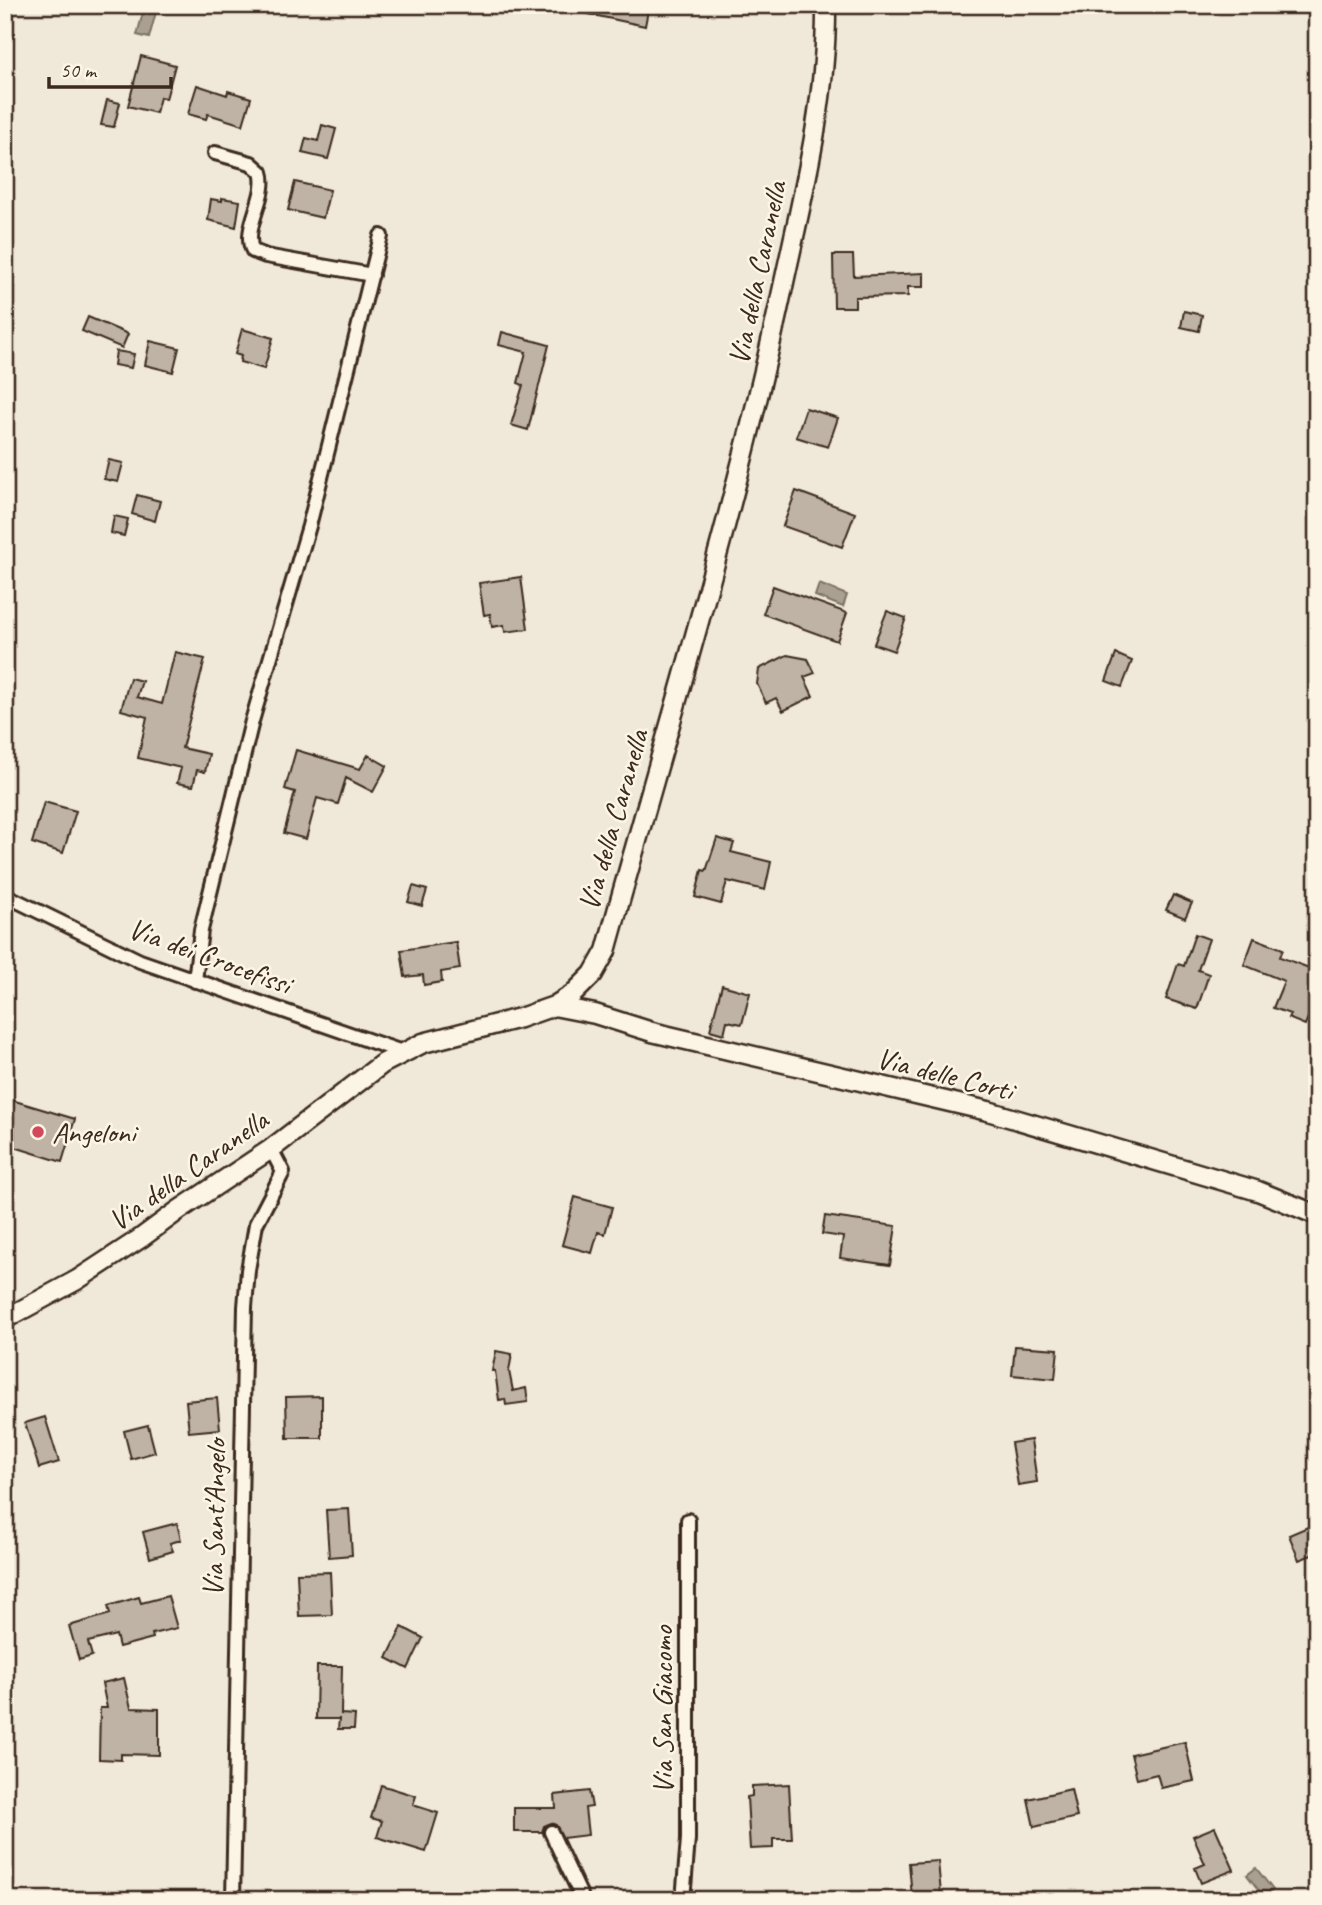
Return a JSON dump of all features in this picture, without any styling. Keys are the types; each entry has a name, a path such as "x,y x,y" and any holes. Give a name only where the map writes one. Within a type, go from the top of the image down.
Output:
{"main road":[{"name":"Via della Caranella","path":"5,1320 99,1266 271,1149 365,1075 402,1052 423,1042 520,1018 554,1006 573,994 593,974 606,951 745,456 812,150 823,72 826,5"},
{"name":"Via delle Corti","path":"554,1006 595,1014 652,1032 988,1111 1258,1191 1317,1215"}],"street":[{"path":"215,153 251,163 261,172 262,188 249,241 253,251 266,256 372,275"},
{"path":"195,981 201,930 252,721 309,526 382,236"},
{"name":"Via dei Crocefissi","path":"5,895 140,961 402,1052"},
{"name":"Via Sant'Angelo","path":"233,1900 245,1299 247,1270 256,1224 283,1172 271,1149"},
{"name":"Via San Giacomo","path":"683,1900 688,1829 688,1520"},
{"path":"551,1832 583,1900"}],"shaded area":[{"path":"144,9 156,12 149,38 137,35"},
{"path":"819,584 847,595 843,607 815,596"},
{"path":"1256,1868 1273,1890 1264,1897 1247,1875"}],"building":[{"path":"575,5 649,5 645,26 574,11"},
{"path":"141,56 175,65 166,99 160,97 156,113 128,106"},
{"path":"197,85 227,95 228,91 251,98 243,125 208,114 206,119 188,114"},
{"path":"107,100 120,103 114,127 101,125"},
{"path":"322,125 336,129 328,159 302,153 306,138 318,141"},
{"path":"295,182 330,190 323,218 288,210"},
{"path":"222,198 240,201 236,227 208,220 211,199 222,201"},
{"path":"833,255 853,255 854,276 924,273 924,287 908,287 908,296 855,297 855,307 834,307"},
{"path":"1184,311 1202,315 1199,331 1181,327"},
{"path":"88,317 128,334 122,348 82,331"},
{"path":"242,329 273,338 264,369 240,362 241,356 235,354"},
{"path":"502,332 549,345 528,430 511,425 523,385 518,383 526,352 499,345"},
{"path":"150,341 179,348 173,372 145,365"},
{"path":"116,351 134,354 131,368 114,365"},
{"path":"806,408 838,418 828,447 796,437"},
{"path":"109,460 123,463 118,482 104,479"},
{"path":"796,491 855,513 842,547 783,526"},
{"path":"137,495 160,501 155,521 132,514"},
{"path":"114,516 128,519 124,536 111,533"},
{"path":"521,577 528,629 505,632 504,625 492,627 490,614 484,615 479,583"},
{"path":"773,586 847,613 837,641 763,614"},
{"path":"887,611 906,618 894,651 874,644"},
{"path":"175,652 205,659 182,748 209,754 205,772 197,770 193,786 177,783 181,768 138,758 147,717 121,710 130,678 142,681 137,697 162,704"},
{"path":"1116,654 1132,661 1122,687 1106,681"},
{"path":"787,655 808,659 815,673 804,677 813,696 783,711 776,698 766,703 757,684 759,669"},
{"path":"296,750 360,769 368,755 387,766 373,792 346,778 338,804 317,798 306,839 284,833 295,792 285,789"},
{"path":"44,802 76,811 63,853 32,843"},
{"path":"717,838 734,843 731,852 771,862 765,890 727,881 721,904 695,897 702,870 706,871"},
{"path":"413,886 427,890 422,906 408,902"},
{"path":"1173,895 1192,903 1185,918 1166,910"},
{"path":"1195,934 1209,939 1198,970 1209,974 1197,1009 1166,999 1178,964 1184,966"},
{"path":"1254,938 1283,949 1280,957 1317,971 1317,995 1305,1025 1288,1018 1290,1014 1273,1008 1284,981 1244,965"},
{"path":"456,942 460,969 441,972 442,982 424,985 423,975 405,977 401,950"},
{"path":"722,985 750,993 742,1024 727,1021 724,1034 710,1030"},
{"name":"Angeloni","path":"5,1098 75,1119 62,1162 5,1144"},
{"path":"575,1197 612,1207 605,1234 598,1232 592,1253 562,1245"},
{"path":"825,1216 896,1226 890,1265 840,1258 843,1237 822,1234"},
{"path":"1015,1346 1058,1349 1055,1379 1012,1375"},
{"path":"496,1351 512,1354 509,1371 513,1391 526,1388 528,1402 506,1405 505,1399 499,1400 495,1371 492,1371"},
{"path":"322,1396 322,1438 287,1438 286,1397"},
{"path":"217,1398 220,1429 189,1432 186,1401"},
{"path":"45,1417 59,1462 39,1468 25,1423"},
{"path":"148,1425 155,1452 131,1459 124,1431"},
{"path":"1031,1440 1037,1482 1018,1485 1011,1443"},
{"path":"349,1509 352,1555 329,1557 326,1510"},
{"path":"177,1523 181,1540 170,1543 173,1551 150,1558 143,1532"},
{"path":"1310,1526 1317,1543 1317,1553 1299,1560 1289,1535"},
{"path":"330,1572 332,1615 299,1616 297,1573"},
{"path":"168,1596 177,1628 119,1647 116,1635 88,1642 92,1656 79,1660 69,1626 110,1614 108,1606 139,1597 141,1603"},
{"path":"402,1627 423,1638 408,1669 387,1658"},
{"path":"317,1666 342,1666 341,1714 355,1715 354,1729 338,1729 339,1719 316,1719"},
{"path":"124,1678 131,1708 159,1709 159,1755 121,1754 121,1760 99,1759 100,1708 107,1708 102,1683"},
{"path":"1185,1742 1194,1781 1161,1788 1157,1774 1137,1779 1131,1754"},
{"path":"789,1784 792,1839 773,1839 773,1848 750,1849 747,1797 752,1796 752,1786"},
{"path":"381,1785 416,1796 413,1805 438,1813 426,1852 377,1837 382,1821 371,1818"},
{"path":"1071,1789 1077,1817 1034,1827 1028,1799"},
{"path":"589,1791 592,1807 585,1808 588,1835 563,1838 556,1825 551,1823 544,1826 542,1832 514,1832 514,1808 556,1808 555,1795"},
{"path":"1215,1827 1234,1870 1201,1883 1195,1868 1205,1864 1193,1836"},
{"path":"938,1861 941,1894 912,1897 909,1863"}],"place":[{"name":"Angeloni","path":"38,1132"}]}
